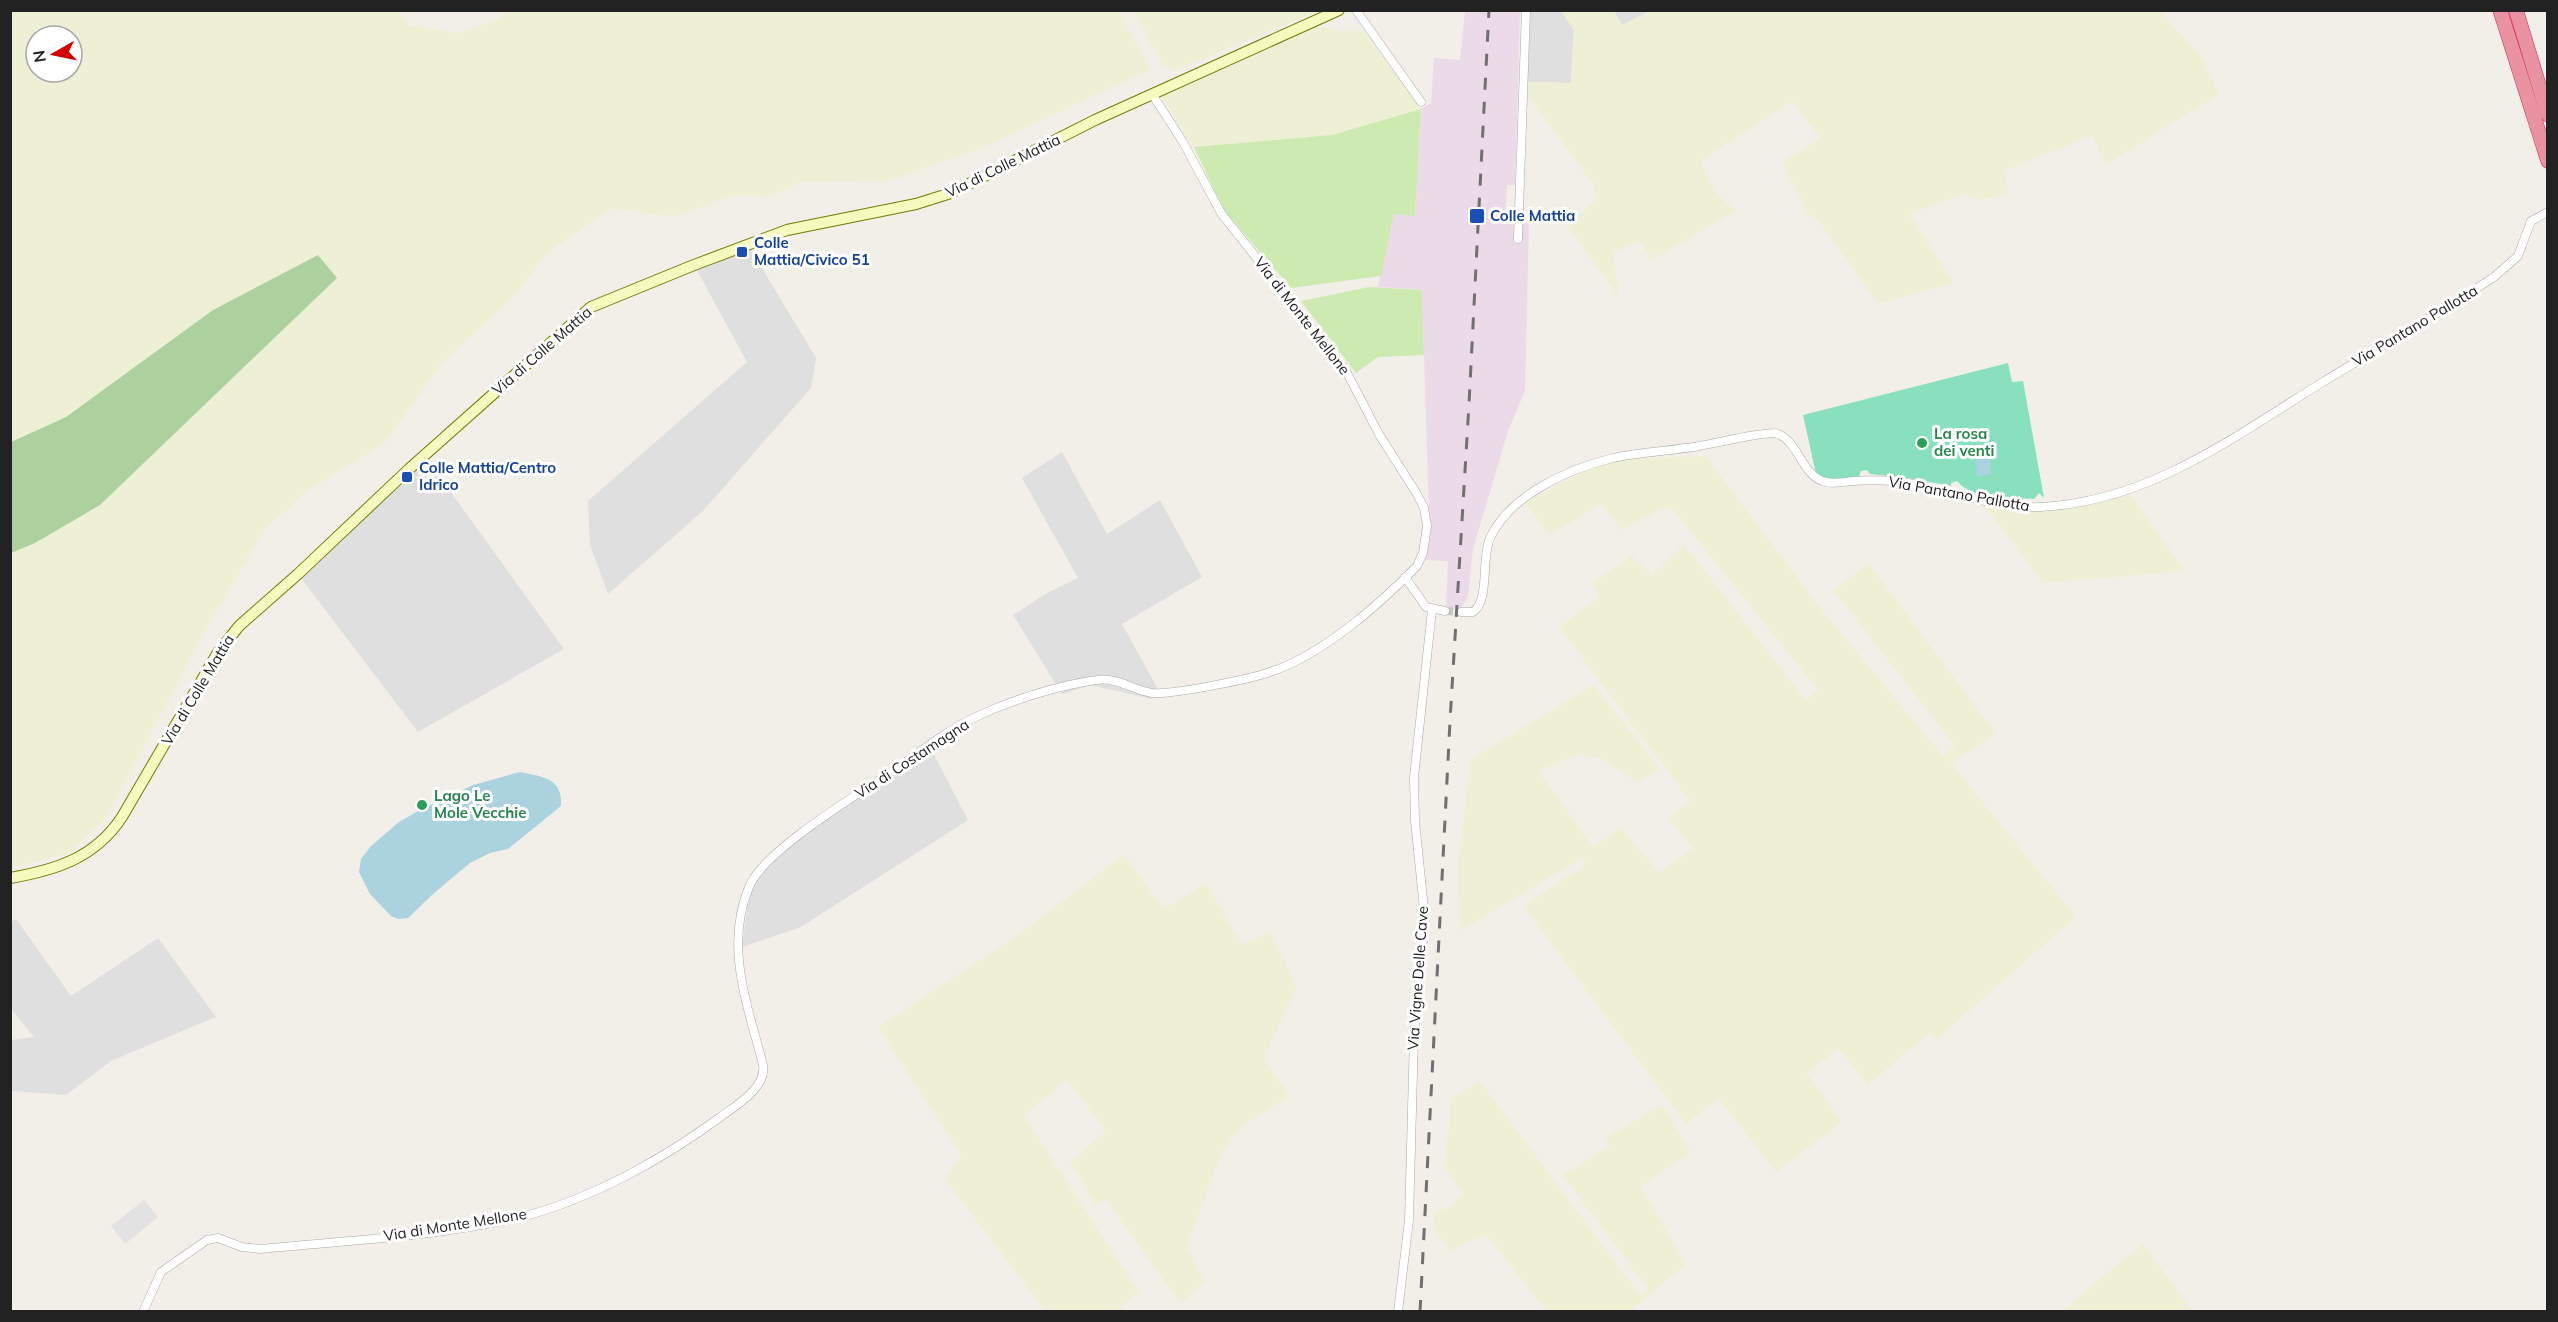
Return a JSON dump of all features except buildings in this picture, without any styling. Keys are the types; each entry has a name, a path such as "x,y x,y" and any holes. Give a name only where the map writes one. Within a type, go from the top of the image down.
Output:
{"highway":[{"path":"2500,10 2547,161"},
{"path":"2516,10 2547,115"}],"street":[{"name":"Via di Colle Mattia","path":"10,878 59,868 107,836 122,817 217,654 234,630 298,574 409,469 591,307 787,230 908,206 946,195 1152,94 1339,10"},
{"path":"1356,10 1421,102"},
{"path":"1518,239 1526,10"},
{"name":"Via di Monte Mellone","path":"1152,94 1183,142 1221,213 1346,371 1380,436 1421,501 1427,519 1424,550 1421,560 1405,577"},
{"name":"Via Pantano Pallotta","path":"1461,612 1473,612 1481,604 1486,548 1494,531 1512,507 1531,493 1566,475 1601,462 1631,455 1775,433 1786,438 1813,475 1827,482 1894,481 1941,489 1994,502 2035,507 2070,503 2140,487 2197,459 2494,277 2518,256 2530,223 2545,213"},
{"path":"1405,577 1422,603 1432,610 1445,611"},
{"name":"Via di Costamagna","path":"763,1076 763,1065 738,963 738,937 751,882 789,842 951,731 981,715 1056,690 1098,680 1112,680 1157,693 1270,672 1303,658 1330,641 1405,577"},
{"name":"Via Vigne Delle Cave","path":"1398,1311 1409,1220 1413,1044 1425,919 1415,818 1415,770 1432,610"},
{"name":"Via di Monte Mellone","path":"143,1311 161,1272 211,1239 221,1238 242,1247 260,1249 435,1231 508,1220 546,1209 620,1178 686,1141 740,1102 763,1076"}],"shaded area":[{"path":"1465,11 1520,11 1515,185 1507,185 1505,220 1529,222 1525,391 1508,431 1473,549 1468,596 1461,609 1446,608 1448,561 1424,560 1428,542 1429,515 1422,290 1378,287 1394,213 1415,215 1421,109 1431,103 1434,58 1460,60"},
{"path":"1530,11 1561,11 1574,30 1571,83 1527,82"},
{"path":"1614,11 1651,11 1622,26"},
{"path":"748,245 816,358 811,388 703,511 608,594 590,545 588,501 747,362 694,265"},
{"path":"1062,452 1107,534 1160,500 1202,577 1122,624 1160,693 1151,699 1091,685 1062,694 1013,615 1047,593 1078,578 1022,478"},
{"path":"424,455 564,649 418,732 298,574"},
{"path":"931,749 968,820 801,927 742,947 751,882 794,842"},
{"path":"16,919 71,996 158,938 216,1017 111,1061 66,1095 11,1091 11,1040 34,1037 11,1009 11,922"},
{"path":"144,1200 158,1217 125,1244 111,1226"}],"green space":[{"path":"504,10 1119,11 1151,69 992,144 889,181 801,182 770,197 733,195 675,217 612,208 546,254 519,291 441,365 385,443 309,490 266,528 211,621 107,817 70,853 11,868 11,553 35,543 337,278 318,255 213,310 66,417 11,442 11,11 398,11 409,25 458,33 500,19"},
{"path":"1561,10 1614,11 1622,25 1651,10 2160,11 2203,59 2219,94 2106,165 2092,136 2003,171 2010,194 1979,200 1964,194 1910,214 1954,283 1878,304 1821,224 1807,212 1782,163 1820,138 1792,101 1701,161 1718,195 1736,211 1652,260 1640,242 1613,252 1619,297 1567,226 1597,198 1593,184 1527,95 1527,82 1571,83 1574,30"},
{"path":"1133,11 1319,11 1176,70 1163,65"},
{"path":"1325,27 1340,31 1364,31 1421,109 1332,135 1194,147 1161,96 1310,28"},
{"path":"1421,109 1415,216 1394,214 1381,276 1291,288 1223,209 1194,147 1332,135"},
{"path":"318,255 337,278 100,505 35,543 11,553 11,442 66,417 213,310"},
{"path":"1369,287 1422,290 1424,355 1378,357 1356,373 1301,301"},
{"name":"La rosa dei venti","path":"2008,363 2012,382 2023,381 2044,498 2039,493 2034,499 1993,497 1973,492 1957,481 1951,483 1951,486 1870,474 1867,470 1861,471 1859,476 1831,481 1816,474 1803,415"},
{"path":"1706,456 1818,605 1943,756 1955,746 1833,590 1869,563 1996,734 1951,763 2076,917 1936,1040 1930,1033 1868,1085 1839,1049 1807,1073 1842,1122 1776,1172 1719,1099 1686,1124 1523,906 1581,868 1586,856 1460,931 1458,865 1471,759 1594,685 1660,769 1638,783 1600,758 1576,755 1539,771 1593,847 1621,828 1659,872 1693,848 1668,818 1690,801 1559,627 1599,597 1591,583 1632,556 1652,576 1684,544 1806,700 1818,690 1670,506 1621,530 1601,504 1549,536 1525,502 1587,470 1623,459"},
{"path":"2131,495 2185,571 2043,583 1983,503 2030,512"},
{"path":"1124,854 1164,909 1206,883 1242,944 1271,932 1297,987 1264,1058 1290,1096 1239,1128 1220,1157 1187,1248 1206,1281 1181,1304 1106,1200 1095,1204 1070,1162 1106,1131 1067,1080 1024,1116 1139,1292 1120,1307 1122,1311 1045,1311 945,1179 961,1155 878,1027 1020,934"},
{"path":"1480,1081 1640,1295 1648,1289 1562,1175 1610,1146 1605,1138 1662,1105 1691,1152 1641,1186 1686,1264 1631,1311 1546,1311 1486,1234 1450,1251 1435,1230 1434,1213 1451,1206 1463,1193 1444,1167 1452,1097"},
{"path":"2143,1244 2193,1311 2063,1311 2104,1275"}],"water":[{"path":"1989,446 1991,475 1977,476 1975,447"},
{"name":"Lago Le Mole Vecchie","path":"520,772 550,780 555,784 561,797 561,806 508,849 490,853 470,863 408,918 398,919 391,916 370,894 359,872 361,859 371,846 399,822 473,785"}],"tunnel":[{"path":"1445,611 1461,612"}],"railway":[{"path":"1420,1312 1489,10"}],"place":[{"name":"Colle Mattia","path":"1477,216"},
{"name":"Colle Mattia/Civico 51","path":"742,252"},
{"name":"La rosa dei venti","path":"1922,443"},
{"name":"Colle Mattia/Centro Idrico","path":"407,477"},
{"name":"Lago Le Mole Vecchie","path":"422,805"}]}
